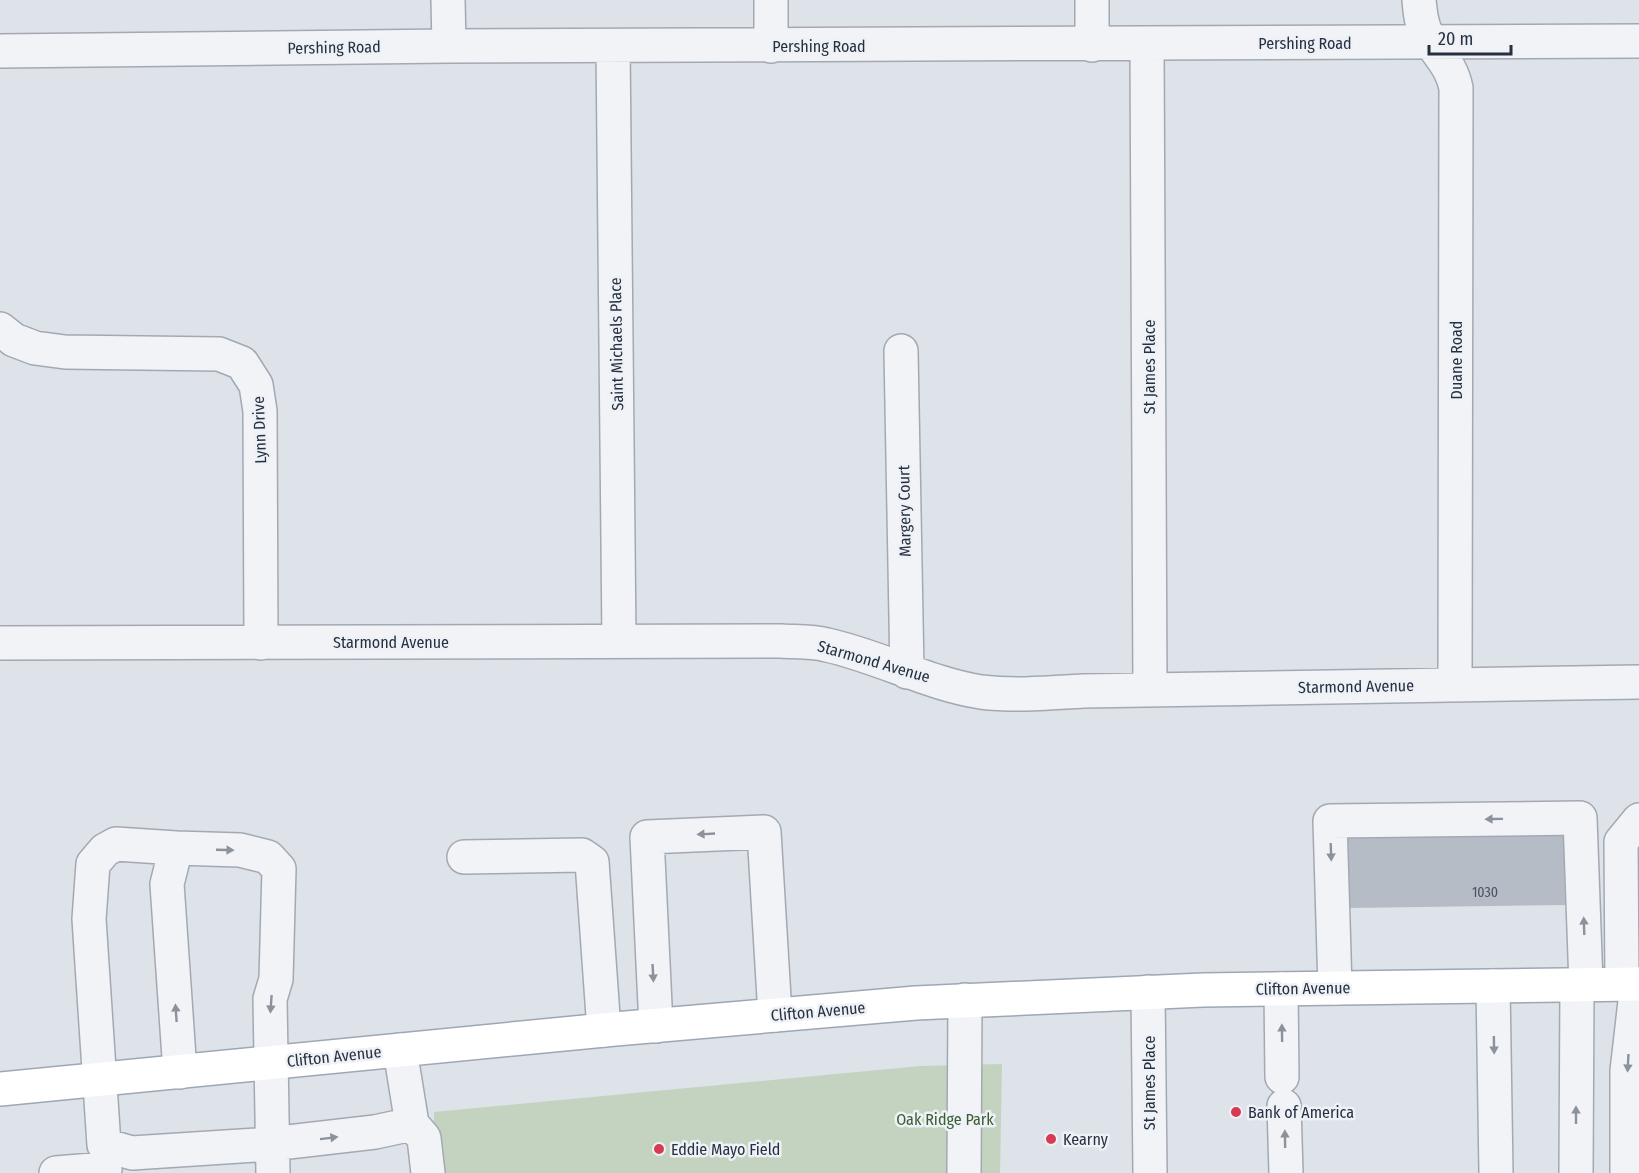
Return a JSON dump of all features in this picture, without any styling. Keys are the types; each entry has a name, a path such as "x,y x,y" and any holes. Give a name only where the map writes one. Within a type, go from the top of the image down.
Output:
{"main road":[{"name":"Clifton Avenue","path":"0,1089 604,1030 965,1000 1148,992 1633,984"}],"street":[{"path":"448,0 449,46"},
{"path":"771,0 771,46"},
{"path":"1092,0 1092,45"},
{"name":"Duane Road","path":"1419,0 1426,33 1449,66 1456,88 1455,685"},
{"name":"Pershing Road","path":"0,51 449,46 1147,45 1639,41"},
{"name":"St James Place","path":"1147,45 1150,690"},
{"name":"Saint Michaels Place","path":"613,46 619,641"},
{"name":"Lynn Drive","path":"0,329 14,340 35,348 65,352 219,354 242,363 256,385 260,411 261,643"},
{"name":"Margery Court","path":"901,351 907,672"},
{"name":"Starmond Avenue","path":"0,644 781,641 825,644 867,656 907,672 980,691 1018,695 1150,690 1639,682"},
{"path":"1335,988 1330,821 1580,818 1581,985 1576,1173"},
{"path":"1627,1173 1628,1064 1633,984 1621,842 1639,819"},
{"path":"656,1026 647,837 764,832 775,1015"},
{"path":"105,1162 89,920 93,864 105,850 116,844 240,850 268,857 279,869 276,979 270,999 272,1159"},
{"path":"176,848 167,884 180,1072"},
{"path":"464,857 582,855 592,862 604,1030"},
{"path":"1493,986 1496,1173"},
{"path":"1281,989 1286,1173"},
{"name":"St James Place","path":"1148,992 1150,1173"},
{"path":"964,1173 965,1000"},
{"path":"400,1050 412,1124 424,1138 428,1173"},
{"path":"56,1173 105,1162 132,1153 272,1159 412,1124"}],"green space":[{"name":"Oak Ridge Park","path":"1002,1064 1000,1173 434,1173 434,1112 920,1066"}],"building":[{"path":"1564,826 1565,905 1348,908 1346,829"}],"place":[{"name":"Bank of America","path":"1236,1112"},
{"name":"Kearny","path":"1051,1139"},
{"name":"Eddie Mayo Field","path":"659,1149"}]}
